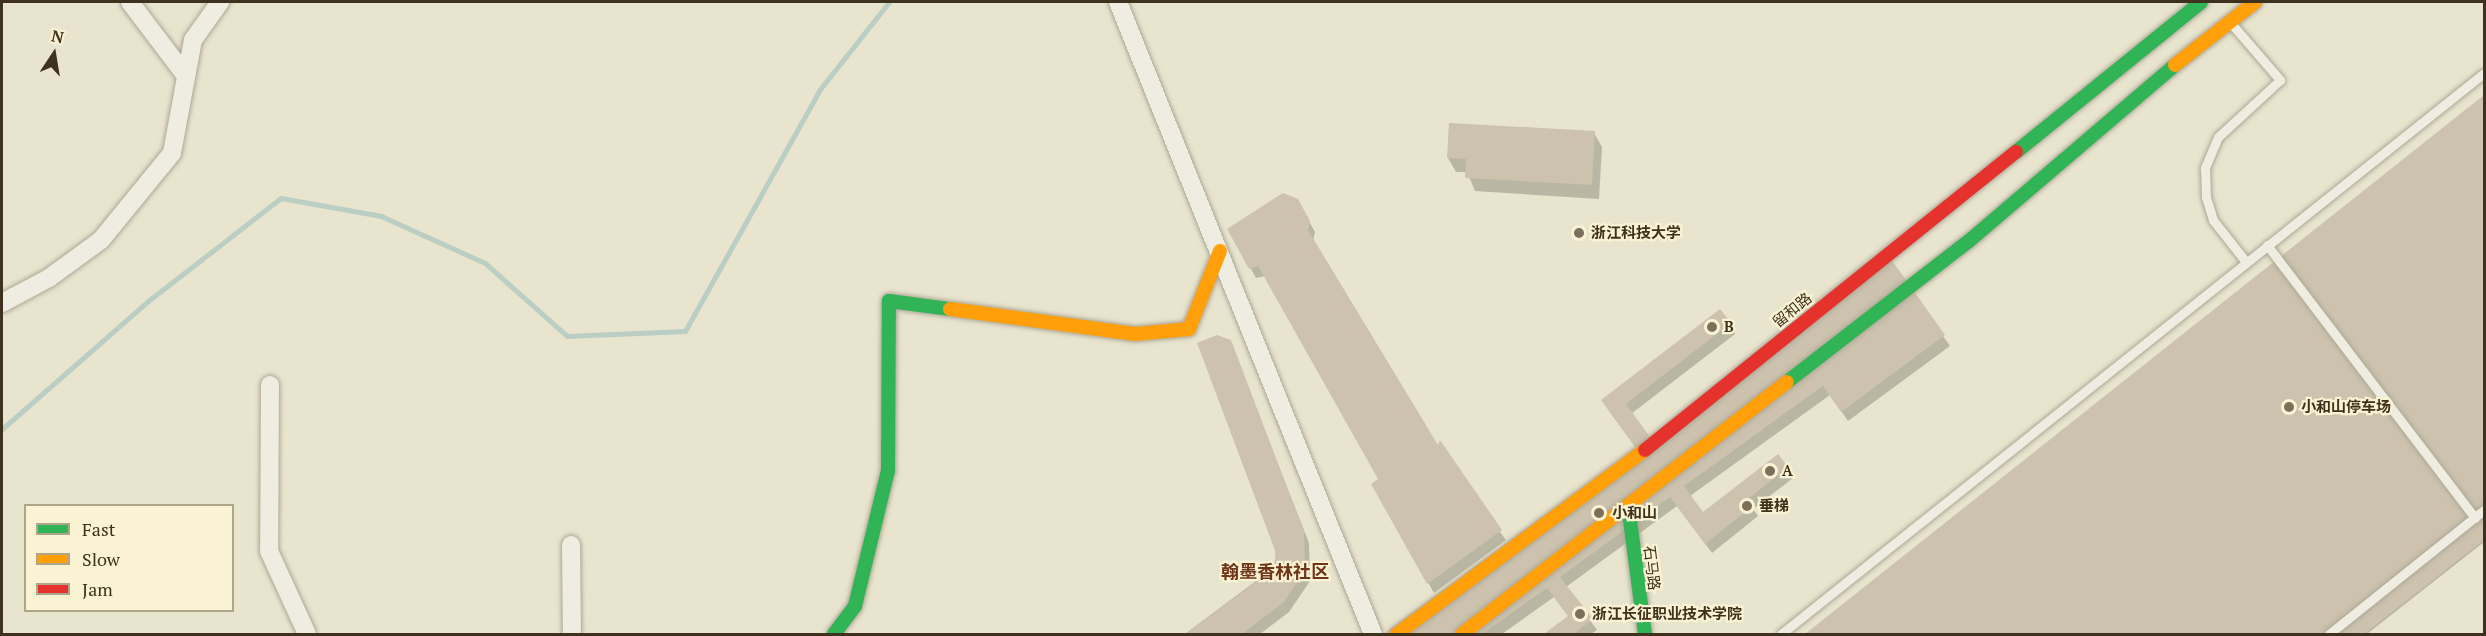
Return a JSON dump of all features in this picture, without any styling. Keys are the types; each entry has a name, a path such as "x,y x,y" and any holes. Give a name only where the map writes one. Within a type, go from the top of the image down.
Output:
{"main road":[{"name":"留和路","path":"1396,634 1680,424 2201,2"},
{"path":"1462,634 1969,241 2229,21 2255,2"},
{"path":"834,634 855,606 888,471 889,302 1135,334 1188,329 1220,251"},
{"name":"石马路","path":"1628,505 1645,634"}],"street":[{"path":"130,2 186,76"},
{"path":"2,303 49,278 101,240 172,153 193,40 220,2"},
{"path":"1118,2 1373,634"},
{"path":"270,385 269,551 307,634"},
{"path":"571,544 572,634"}],"lane":[{"path":"2229,21 2280,80 2218,137 2205,168 2206,196 2213,220 2246,262"},
{"path":"1781,634 2484,73"},
{"path":"2267,245 2475,518"},
{"path":"2328,634 2484,510"}],"path":[{"path":"1690,344 1720,320"},
{"path":"1747,489 1778,464"}],"building":[{"name":"小和山停车场","path":"2484,95 2484,540 2364,634 1805,634"},
{"path":"1449,123 1595,131 1592,185 1465,178 1466,159 1447,158"},
{"path":"1283,193 1298,199 1310,221 1308,230 1438,445 1440,440 1502,530 1427,584 1371,484 1378,479 1258,266 1249,269 1227,229"},
{"name":"小和山","path":"1891,259 1945,335 1841,412 1823,386 1684,486 1703,512 1778,454 1788,467 1748,499 1753,506 1705,544 1670,497 1560,577 1593,619 1573,634 1544,634 1568,616 1547,588 1482,634 1383,634 1636,448 1601,400 1720,309 1731,323 1626,404 1650,437"},
{"path":"1217,335 1231,340 1304,532 1305,570 1284,602 1242,634 1186,634 1264,576 1274,565 1276,553 1197,343"}],"waterway":[{"path":"2,429 148,301 281,198 381,216 485,263 567,336 685,331 821,88 889,2"}],"traffic: fast":[{"path":"2016,152 2201,2"},
{"path":"1787,382 1969,241 2175,65"},
{"path":"834,634 855,606 888,471 889,301 950,309"},
{"path":"1628,505 1645,634"}],"traffic: slow":[{"path":"2175,65 2255,2"},
{"path":"950,309 1135,334 1189,329 1220,251"},
{"path":"1462,634 1787,382"},
{"path":"1397,634 1645,450"}],"traffic: jam":[{"path":"1645,450 2016,152"}],"place":[{"name":"浙江科技大学","path":"1579,233"},
{"name":"B","path":"1712,327"},
{"name":"小和山停车场","path":"2289,407"},
{"name":"A","path":"1770,471"},
{"name":"垂梯","path":"1747,506"},
{"name":"小和山","path":"1599,513"},
{"name":"浙江长征职业技术学院","path":"1580,614"}],"district":[{"name":"翰墨香林社区","path":"1275,571"}]}
